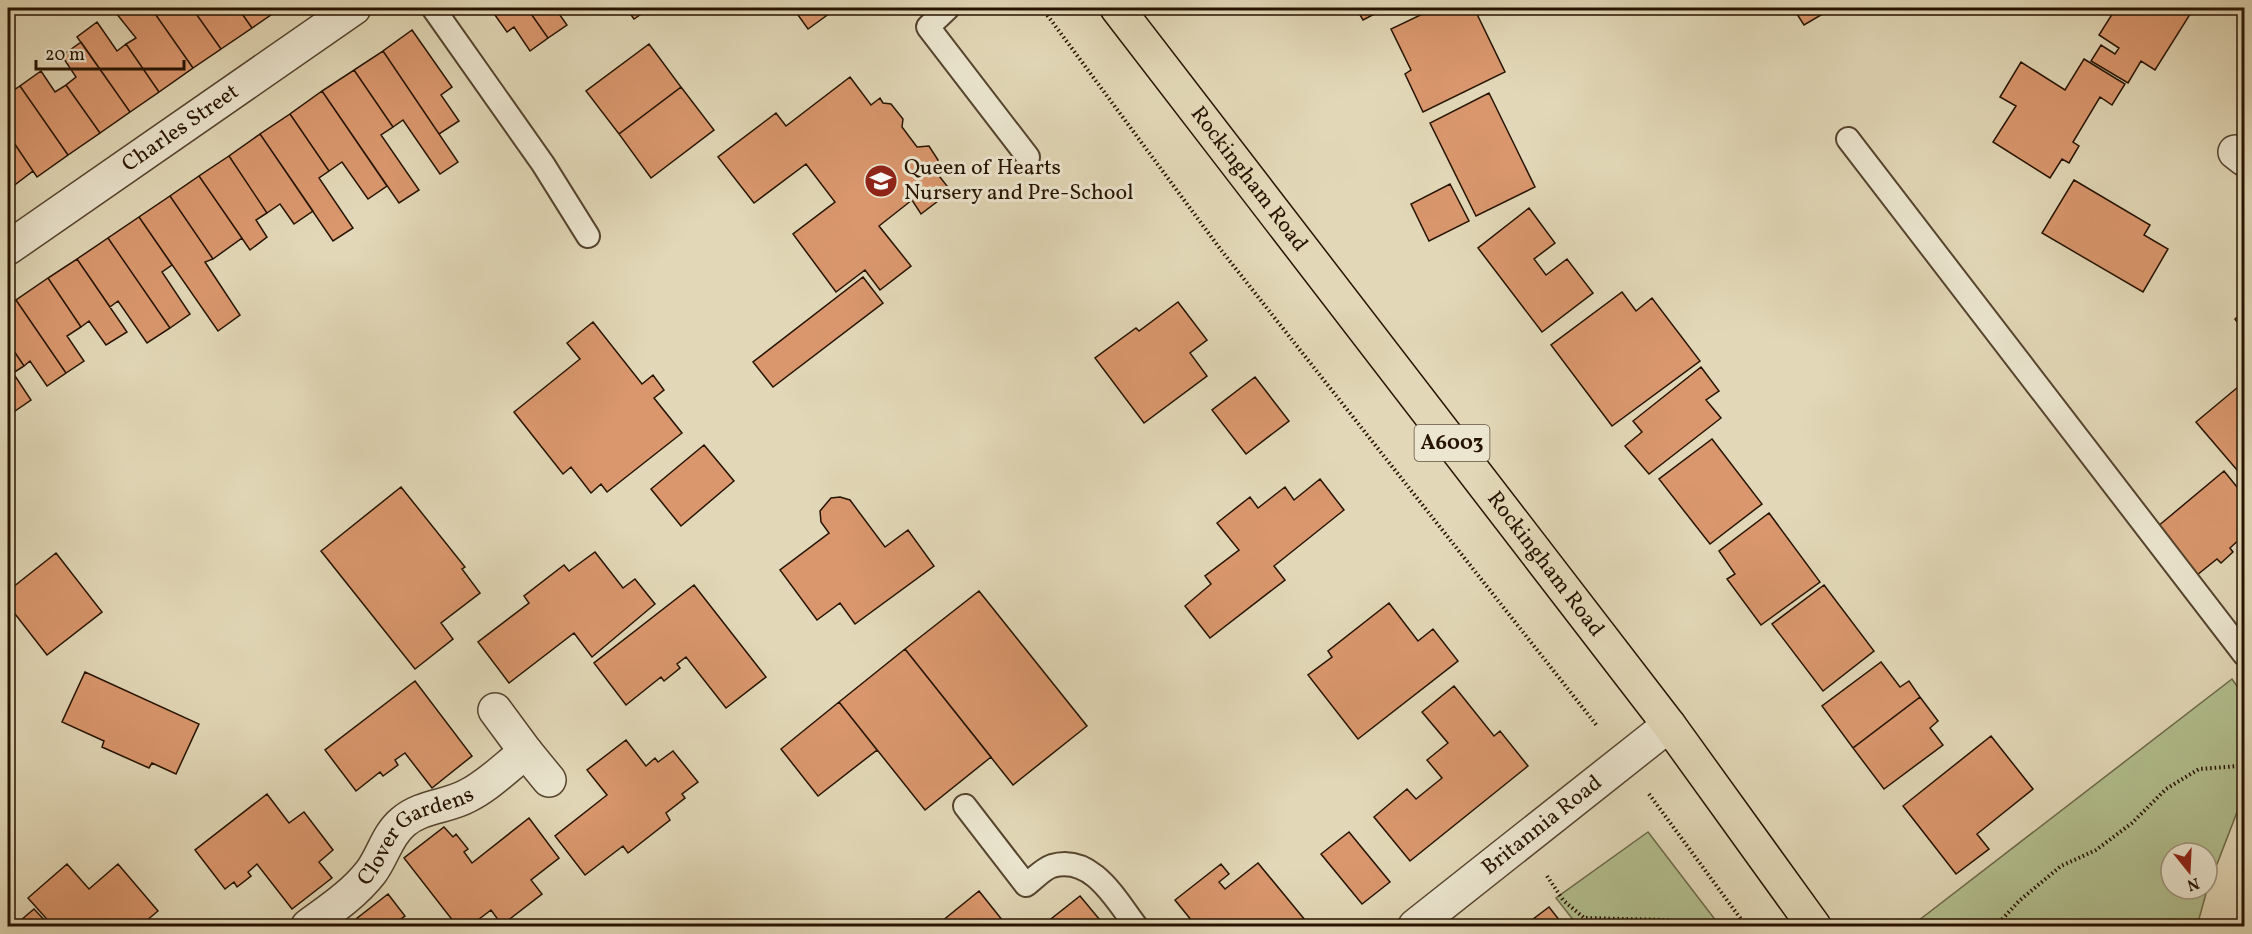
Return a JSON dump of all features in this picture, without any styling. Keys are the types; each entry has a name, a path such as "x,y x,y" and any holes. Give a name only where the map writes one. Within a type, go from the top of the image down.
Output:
{"main road":[{"name":"Rockingham Road","path":"1117,8 1669,725 1814,927"}],"street":[{"name":"Charles Street","path":"8,248 354,8"},
{"path":"495,710 549,780"},
{"name":"Britannia Road","path":"1415,927 1669,725"},
{"name":"Clover Gardens","path":"308,927 357,887 372,870 390,836 403,822 421,811 447,806 471,795 526,752"}],"lane":[{"path":"433,8 543,164 588,236"},
{"path":"948,8 928,27 1028,157"},
{"path":"1848,139 2244,654"},
{"path":"965,806 1026,885 1050,866 1070,862 1095,873 1137,927"}],"path":[{"path":"1042,8 1221,250 1602,732"},
{"path":"1996,927 2019,901 2061,866 2096,850 2132,823 2166,789 2199,769 2239,766 2244,768"},
{"path":"1644,788 1746,927"},
{"path":"1523,841 1563,900 1584,918 1667,920 1686,927"}],"green space":[{"path":"2232,679 2244,696 2244,794 2219,859 2219,841 2159,841 2159,901 2204,901 2197,926 1916,926 1914,924"},
{"path":"1648,832 1720,926 1578,926 1556,898"}],"building":[{"path":"112,8 151,8 193,68 159,92 126,44 136,38"},
{"path":"151,8 192,8 221,49 193,68"},
{"path":"192,8 238,8 252,28 221,49"},
{"path":"238,8 281,8 252,28"},
{"path":"490,8 527,8 548,38 530,51 514,27 507,32"},
{"path":"527,8 555,8 567,25 548,38"},
{"path":"626,8 650,8 634,19"},
{"path":"793,8 837,8 808,29"},
{"path":"1356,8 1386,8 1363,20"},
{"path":"1435,8 1474,8 1505,72 1423,112 1405,74 1411,70 1391,29"},
{"path":"1793,8 1833,8 1804,25"},
{"path":"2116,8 2194,8 2155,70 2141,61 2128,83 2091,61 2101,45 2115,54 2119,48 2099,35"},
{"path":"97,22 117,51 126,44 159,92 130,112 77,37"},
{"path":"412,30 452,87 441,95 459,121 439,134 383,51"},
{"path":"81,42 130,112 100,133 66,85 76,77 62,56"},
{"path":"649,44 681,87 619,134 586,91"},
{"path":"383,51 458,162 440,174 403,120 393,127 354,70"},
{"path":"2084,59 2125,84 2112,105 2100,97 2073,142 2079,146 2069,163 2062,159 2050,178 1993,142 2016,106 2000,97 2021,62 2065,90"},
{"path":"354,70 393,127 381,135 419,190 399,203 322,91"},
{"path":"41,71 55,92 66,85 100,133 68,155 20,86"},
{"name":"Queen of Hearts Nursery and Pre-School","path":"850,77 871,105 880,98 883,103 891,104 903,119 902,127 917,147 929,146 938,160 936,172 951,191 921,214 912,200 879,226 911,266 880,290 865,270 836,292 793,234 835,202 806,164 754,203 718,157 776,113 786,126"},
{"path":"20,86 68,155 37,177 8,134 8,128 14,123 8,114 8,94"},
{"path":"681,87 714,130 651,178 619,134"},
{"path":"322,91 387,186 368,199 342,162 329,171 290,114"},
{"path":"1489,93 1535,187 1476,216 1430,123"},
{"path":"290,114 329,171 319,178 353,228 333,241 260,134"},
{"path":"8,134 33,171 8,190"},
{"path":"260,134 313,211 294,224 280,204 267,213 229,156"},
{"path":"229,156 267,213 256,220 267,237 250,250 199,176"},
{"path":"199,176 242,238 213,259 170,196"},
{"path":"2074,180 2150,225 2144,235 2168,249 2143,292 2042,233"},
{"path":"1450,184 1469,221 1429,241 1411,204"},
{"path":"170,196 213,259 205,262 240,315 218,331 139,217"},
{"path":"1529,208 1555,243 1534,259 1546,275 1567,259 1593,293 1542,332 1478,248"},
{"path":"139,217 172,265 162,272 190,314 170,328 108,238"},
{"path":"108,238 170,328 147,343 118,301 110,307 77,259"},
{"path":"77,259 127,332 106,345 89,321 81,327 48,278"},
{"path":"863,277 883,303 773,387 753,362"},
{"path":"48,278 81,327 67,336 84,361 66,373 16,300"},
{"path":"1622,292 1636,311 1652,298 1700,361 1612,426 1551,345"},
{"path":"16,300 66,373 47,386 30,361 24,366 8,342 8,306"},
{"path":"1178,302 1207,340 1190,353 1207,376 1144,423 1095,358 1136,328 1139,331"},
{"path":"2244,311 2244,331 2235,319"},
{"path":"593,322 642,384 653,375 664,390 654,398 682,433 607,492 601,484 591,493 571,467 563,474 514,412 580,359 567,343"},
{"path":"8,342 24,366 13,373 31,400 15,411 8,401"},
{"path":"1701,367 1719,391 1706,400 1721,418 1649,474 1625,446 1642,432 1633,421"},
{"path":"1255,377 1289,421 1246,454 1212,410"},
{"path":"2244,382 2244,464 2237,470 2196,422"},
{"path":"8,401 15,411 8,416"},
{"path":"1712,439 1762,504 1710,544 1659,479"},
{"path":"704,445 734,481 681,526 651,489"},
{"path":"2224,471 2237,487 2244,482 2244,535 2230,548 2233,552 2221,563 2217,559 2197,575 2157,527"},
{"path":"1320,479 1344,510 1274,566 1285,580 1210,638 1185,606 1211,584 1205,576 1239,550 1217,523 1250,497 1258,508 1285,487 1294,500"},
{"path":"401,487 465,567 462,569 480,593 441,623 453,639 415,669 321,551"},
{"path":"840,497 850,500 885,547 908,530 934,566 855,624 840,603 817,620 780,570 829,533 821,522 820,511 831,498"},
{"path":"1769,513 1820,582 1761,625 1727,579 1735,574 1719,551"},
{"path":"595,552 623,588 635,579 655,604 592,657 574,633 509,683 478,642 529,603 524,596 564,565 569,571"},
{"path":"56,553 102,612 47,655 8,605 8,591"},
{"path":"694,585 766,677 726,708 686,657 677,664 680,668 664,681 661,677 626,705 594,663"},
{"path":"1824,585 1874,651 1823,691 1772,624"},
{"path":"979,591 1087,726 1013,785 905,649"},
{"path":"1389,603 1418,641 1433,629 1458,661 1358,739 1308,675 1332,657 1328,651"},
{"path":"905,649 991,757 925,810 839,702"},
{"path":"1881,662 1900,687 1909,681 1920,697 1853,748 1822,706"},
{"path":"85,672 199,724 176,774 152,763 149,768 102,747 104,741 62,722"},
{"path":"415,681 472,756 432,788 405,753 395,760 398,765 383,776 380,772 356,791 325,750"},
{"path":"1454,686 1494,736 1500,731 1528,766 1410,861 1374,817 1407,789 1416,799 1442,778 1427,760 1448,743 1422,712"},
{"path":"1920,697 1938,721 1930,728 1943,745 1884,789 1853,748"},
{"path":"839,702 877,750 818,796 781,749"},
{"path":"1991,736 2033,789 1977,834 1989,849 1956,874 1903,806"},
{"path":"626,740 646,766 655,758 658,762 673,751 698,782 682,794 685,798 666,813 670,820 628,853 623,846 585,875 555,836 607,795 587,770"},
{"path":"267,794 289,823 304,812 333,850 319,862 332,878 292,909 257,864 248,872 251,876 237,887 234,882 225,889 195,850"},
{"path":"529,818 559,858 531,880 542,894 502,925 491,910 470,926 457,926 404,858 444,827 453,837 456,834 468,849 464,852 472,863"},
{"path":"1349,832 1390,882 1362,904 1321,854"},
{"path":"1258,863 1310,926 1196,926 1175,900 1221,864 1229,874 1219,882 1225,889"},
{"path":"67,864 89,889 118,864 158,911 140,926 53,926 28,898"},
{"path":"979,891 1007,926 936,926"},
{"path":"388,894 405,916 397,922 400,926 347,926"},
{"path":"1080,896 1105,926 1042,926"},
{"path":"1549,907 1564,926 1524,926"},
{"path":"34,909 50,926 14,926"}],"place":[{"name":"Queen of Hearts Nursery and Pre-School","path":"881,181"}]}
